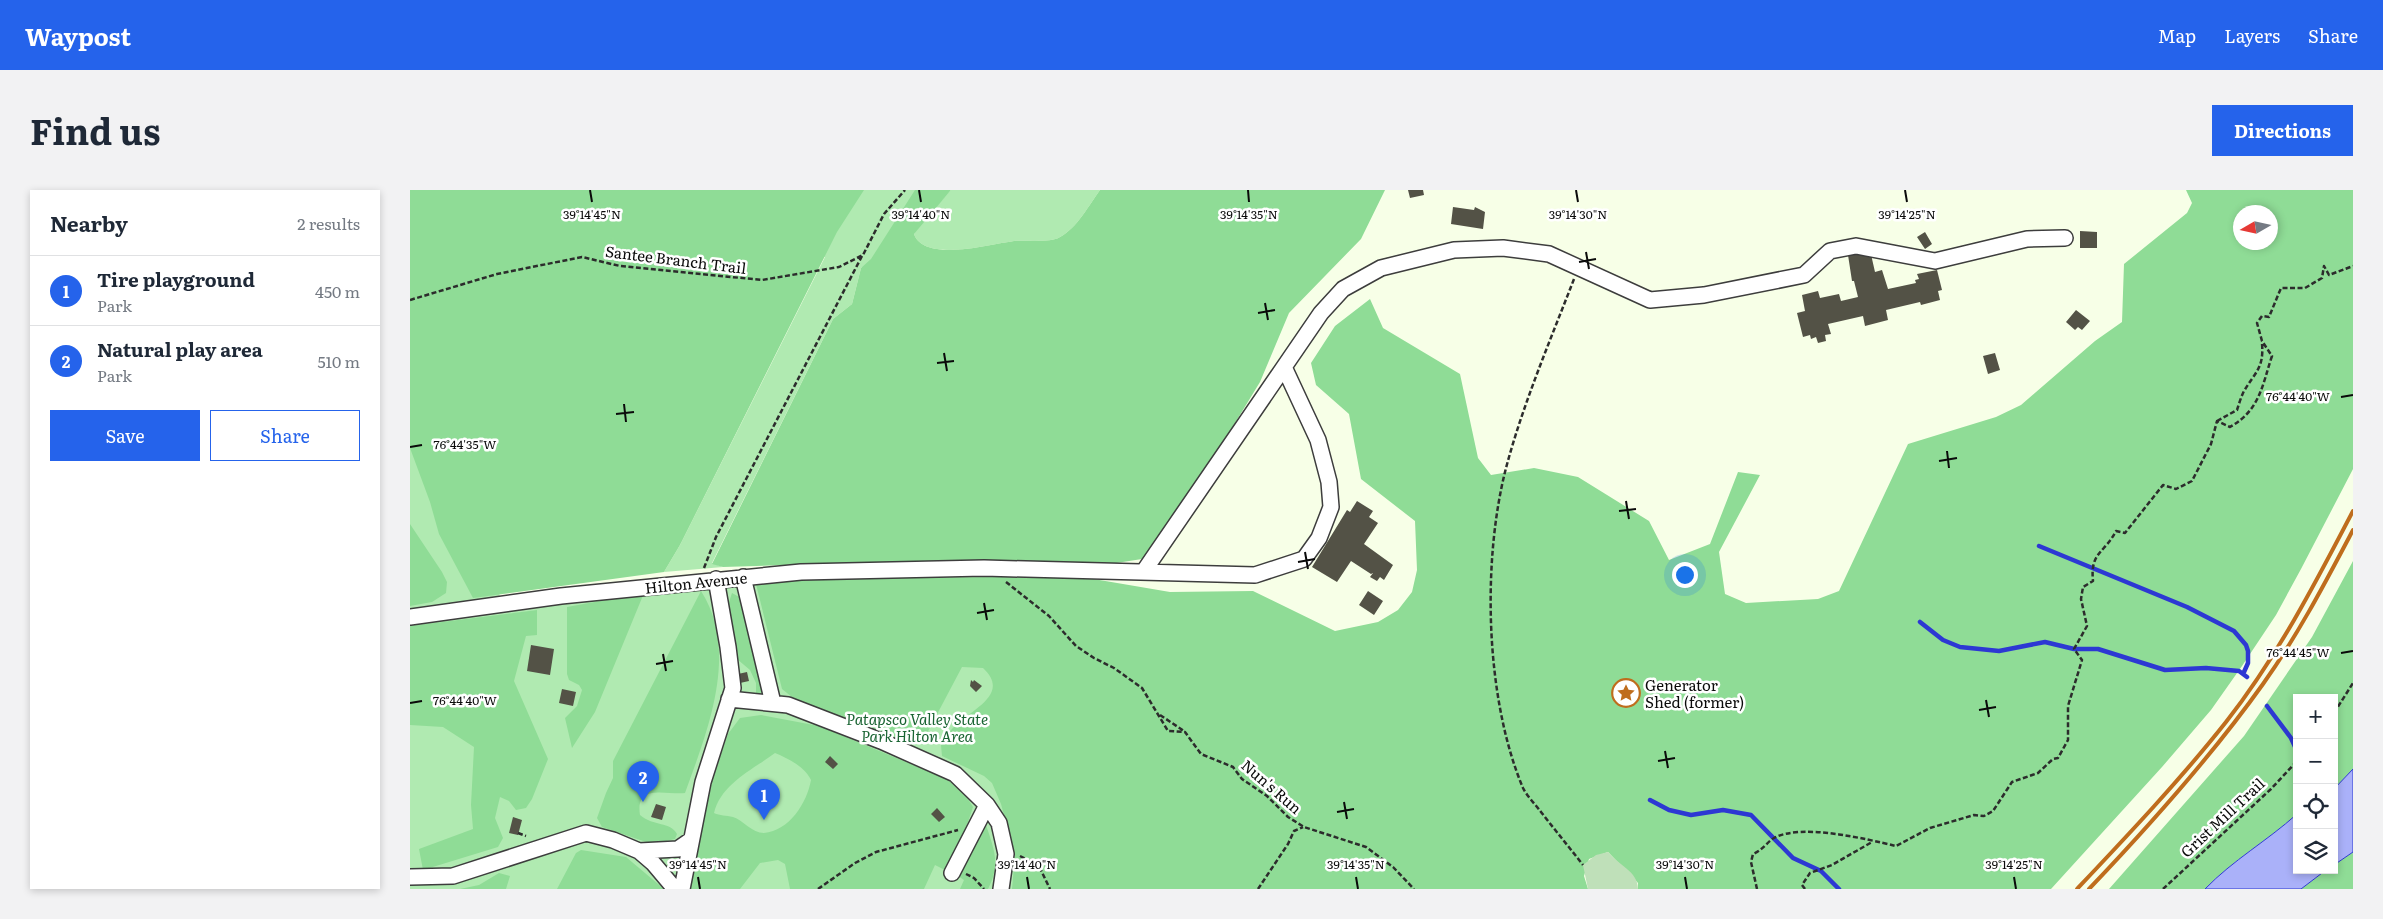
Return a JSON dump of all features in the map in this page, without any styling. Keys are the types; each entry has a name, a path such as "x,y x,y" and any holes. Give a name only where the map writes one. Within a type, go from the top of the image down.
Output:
{"street":[{"path":"1144,571 1321,313 1343,289 1382,268 1454,250 1503,248 1549,254 1650,300 1704,295 1804,276 1830,251 1856,246 1935,261 2027,239 2066,238"},
{"name":"Hilton Avenue","path":"410,617 502,603 716,579 801,572 984,568 1255,575 1304,558 1319,538 1331,507 1328,474 1318,440 1284,367"},
{"path":"743,577 774,703"},
{"path":"682,889 703,782 732,688 732,672 716,579"},
{"path":"729,699 788,705 937,764 955,774 987,805 999,823 1006,854 1001,889"},
{"path":"956,872 987,805"},
{"path":"410,877 453,876 586,833 613,840 639,851 654,863 675,889"},
{"path":"639,851 678,850 691,840"}],"path":[{"path":"700,581 716,537 884,214 905,190"},
{"name":"Santee Branch Trail","path":"410,300 497,274 582,257 620,266 762,280 839,267 863,255"},
{"path":"1757,889 1751,862 1753,854 1762,850 1773,838 1798,831 1896,846 1930,828 1974,815 1984,816 1993,811 2012,782 2038,773 2053,759 2058,758 2068,740 2068,706 2082,660 2074,649 2087,626 2081,599 2083,587 2093,581 2091,566 2096,555 2108,545 2116,530 2125,533 2163,485 2176,489 2192,480 2211,444 2217,421 2237,410 2244,392 2254,378 2263,357 2262,341 2257,323 2262,316 2269,317 2281,288 2304,288 2322,278 2324,266 2329,275 2353,266"},
{"path":"1578,267 1536,377 1506,468 1497,517 1492,568 1490,634 1498,696 1511,752 1524,790 1583,865"},
{"path":"2217,421 2230,427 2243,419 2257,403 2272,356 2262,341"},
{"path":"1004,569 1004,581 1049,616 1076,646 1114,668 1142,688 1168,731 1185,732"},
{"path":"2338,707 2353,683"},
{"name":"Nun's Run","path":"1160,715 1185,732 1201,754 1233,767 1242,779 1267,796 1288,817 1304,827 1366,847 1393,867 1414,889"},
{"name":"Grist Mill Trail","path":"2163,889 2293,765"},
{"path":"818,889 855,863 876,852 909,841 959,830 965,825"},
{"path":"1258,889 1288,844 1294,831 1304,827"},
{"path":"1805,889 1802,885 1810,873 1832,865 1873,841"},
{"path":"1006,854 1017,854 1039,866 1050,889"},
{"path":"956,872 974,878 984,889"}],"green space":[{"name":"Patapsco Valley State Park Hilton Area","path":"410,190 455,297 500,598 673,577 802,565 1021,563 1425,889 410,889"},
{"path":"410,190 864,190 837,232 680,545 664,572 473,598 439,534 430,502 410,448"},
{"path":"592,190 929,190 891,250 861,268 852,304 833,319 712,563 723,567 664,572 680,545 825,257"},
{"path":"915,190 951,190 914,234 920,243 931,248 959,250 1014,241 1056,239 1072,228 1100,190 1385,190 1361,239 1289,313 1260,382 1188,500 1147,556 1142,559 1110,564 878,562 723,567 712,564 833,319 852,304 861,268 871,259"},
{"path":"951,190 1100,190 1072,228 1056,239 1014,241 959,250 931,248 920,243 914,234 916,229"},
{"path":"2186,190 2353,190 2353,469 2276,615 2211,710 2051,889 1638,889 1638,883 1608,852 1589,859 1584,876 1588,889 1012,889 1015,856 1001,804 992,783 984,776 942,756 941,745 951,730 979,707 991,693 993,686 991,677 983,668 962,667 925,737 903,743 797,701 782,689 756,584 824,579 1076,576 1170,592 1253,591 1335,631 1378,622 1398,610 1412,592 1417,570 1415,521 1361,479 1349,414 1316,385 1311,363 1335,326 1370,299 1383,328 1460,374 1478,458 1491,475 1534,468 1578,477 1649,521 1669,560 1710,544 1738,472 1760,475 1719,552 1725,594 1746,603 1818,599 1839,591 1908,444 1996,417 2021,405 2095,341 2122,322 2124,264 2187,213 2192,203"},
{"path":"410,524 447,582 446,593 432,602 410,606"},
{"path":"2353,561 2353,769 2338,785 2338,694 2293,694 2293,817 2227,869 2205,889 2109,889 2244,736 2312,637"},
{"path":"701,591 712,615 718,640 719,666 716,692 710,718 685,793 661,792 642,798 640,815 645,819 670,827 677,834 675,839 652,844 602,827 597,818 613,778 613,761"},
{"path":"644,593 595,712 572,748 565,718 577,706 582,690 579,685 569,680 567,674 567,607"},
{"path":"732,593 741,598 763,692 756,694 756,683 750,670 737,659 727,608"},
{"path":"537,610 537,635 526,636 514,681 548,759 532,799 526,808 516,810 509,801 500,797 495,818 503,838 498,847 423,870 419,849 473,829 471,805 474,747 443,727 410,725 410,626"},
{"path":"761,715 819,726 947,779 968,799 973,807 963,837 945,870 935,865 924,889 790,889 785,864 778,860 760,863 740,889 689,889 713,777 728,734 740,718","holes":["775,753 801,767 811,780 801,806 789,821 773,831 764,833 752,829 733,817 714,813 723,794 738,778"]},
{"path":"986,825 995,857 992,880 988,889 960,889 964,880 958,876"},
{"path":"581,850 626,857 664,889 557,889 576,853"},
{"path":"1608,852 1635,877 1638,889 1588,889 1583,865 1596,855"},
{"path":"2353,852 2353,889 2301,889 2321,874 2338,874 2338,862"},
{"path":"499,873 510,876 506,889 460,889 479,885"}],"water":[{"path":"2353,769 2353,852 2338,862 2338,829 2338,785"},
{"path":"2293,817 2293,874 2321,874 2301,889 2205,889 2227,869"}],"building":[{"path":"1408,190 1423,190 1424,195 1410,198"},
{"path":"1453,207 1474,210 1475,207 1485,212 1483,229 1451,224"},
{"path":"2080,231 2097,232 2097,248 2080,248"},
{"path":"1925,232 1932,244 1925,249 1917,237"},
{"path":"1870,250 1875,272 1882,270 1888,289 1916,283 1915,280 1919,279 1917,274 1937,270 1942,290 1938,291 1940,300 1921,305 1920,302 1886,310 1888,320 1865,326 1863,316 1828,324 1831,334 1825,335 1826,341 1818,343 1816,337 1811,339 1810,335 1803,337 1797,313 1805,311 1802,295 1818,291 1820,298 1839,294 1841,301 1858,297 1854,281 1852,281 1848,255"},
{"path":"2076,310 2090,321 2082,330 2078,327 2075,330 2066,322"},
{"path":"1995,353 2000,370 1988,374 1983,356"},
{"path":"1357,501 1373,511 1369,517 1378,523 1364,544 1393,565 1384,580 1380,577 1377,581 1370,577 1373,573 1371,574 1351,561 1337,582 1312,567 1347,510 1350,512"},
{"path":"1368,591 1383,601 1374,615 1359,605"},
{"path":"531,645 554,649 550,675 527,671"},
{"path":"747,672 749,681 740,683 738,674"},
{"path":"971,680 982,686 976,692 970,686"},
{"path":"562,689 576,692 573,706 559,703"},
{"path":"830,756 838,764 833,769 825,762"},
{"path":"656,804 666,807 662,820 651,817"},
{"path":"937,808 945,817 939,822 931,814"},
{"path":"513,817 522,820 518,835 509,833"}],"waterway":[{"path":"2039,546 2187,607 2234,631 2246,645 2248,651 2248,663 2244,672"},
{"path":"1920,622 1943,640 1960,647 1999,651 2045,642 2074,649 2098,649 2165,670 2206,668 2239,671 2247,677"},
{"path":"2267,706 2293,742"},
{"path":"1650,800 1669,810 1691,815 1723,810 1751,815 1793,858 1821,871 1839,889"}],"railway":[{"path":"2077,889 2172,786 2245,697 2279,646 2353,511"},
{"path":"2089,889 2180,790 2223,738 2263,684 2299,628 2353,530"}],"place":[{"name":"Generator Shed (former)","path":"1626,693"},
{"name":"Natural play area","path":"643,802"},
{"name":"Tire playground","path":"764,820"}]}
